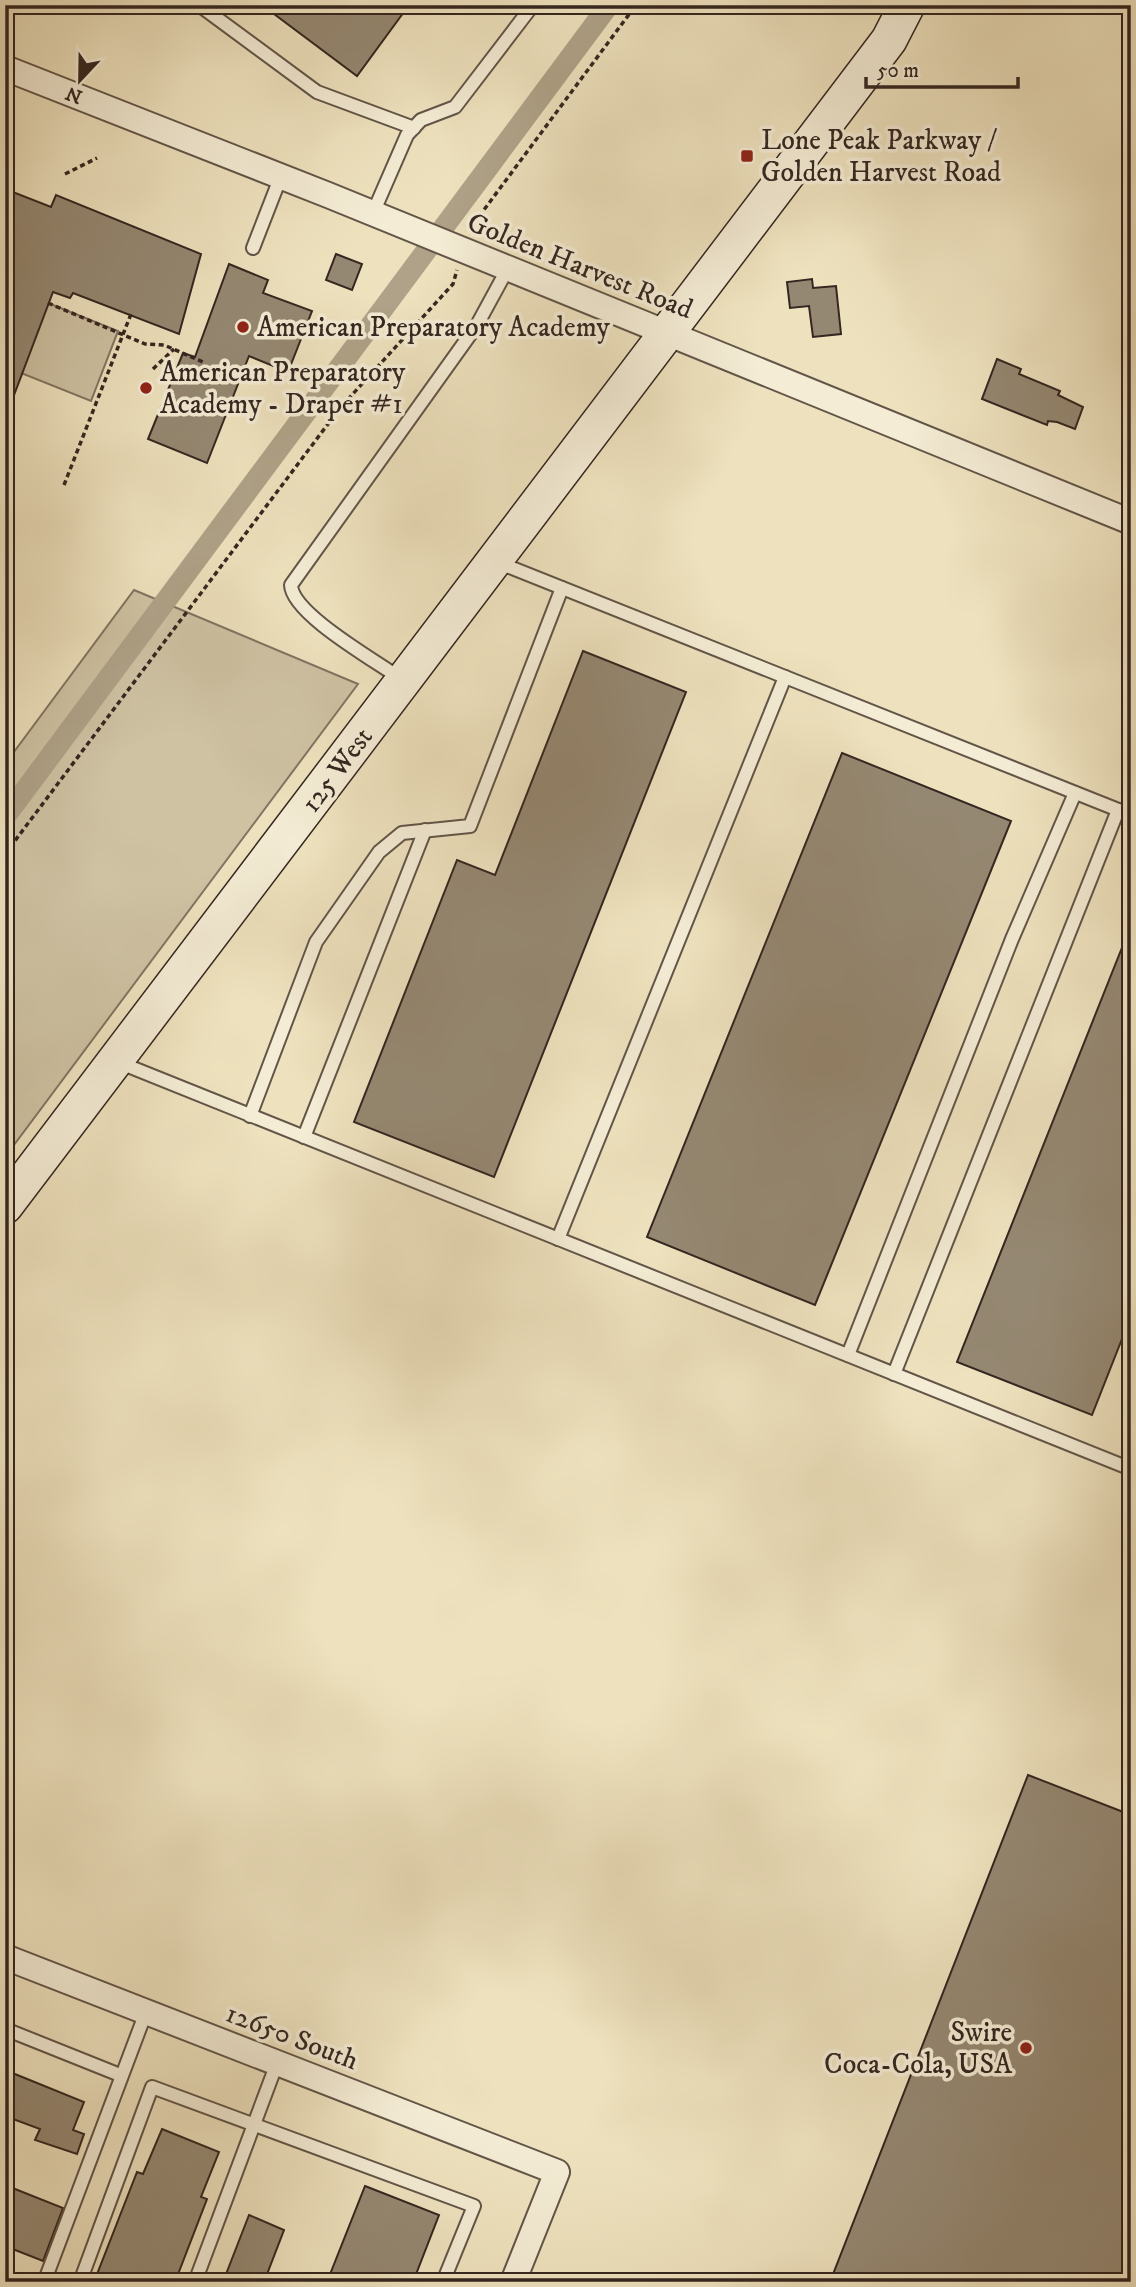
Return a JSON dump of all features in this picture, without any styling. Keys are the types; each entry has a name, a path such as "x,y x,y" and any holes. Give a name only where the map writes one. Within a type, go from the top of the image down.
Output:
{"main road":[{"name":"125 West","path":"5,1206 889,40 907,5"}],"street":[{"name":"Golden Harvest Road","path":"5,68 423,233 1131,522"},
{"name":"12650 South","path":"5,1957 557,2172 513,2282"}],"lane":[{"path":"200,5 317,92 414,128"},
{"path":"373,213 407,135 421,120 455,107 533,5"},
{"path":"254,248 281,176"},
{"path":"405,681 304,610 291,594 291,585 477,325 508,268"},
{"path":"496,561 1124,812 894,1374"},
{"path":"250,1116 316,942 379,852 402,833 470,826 562,588"},
{"path":"558,1239 785,677"},
{"path":"848,1355 1012,939 1074,793"},
{"path":"304,1137 425,830"},
{"path":"115,1062 1131,1469"},
{"path":"36,2282 45,2280 120,2075 146,2012"},
{"path":"5,2029 120,2075"},
{"path":"195,2282 277,2063"},
{"path":"79,2282 152,2087 474,2206 443,2282"}],"path":[{"path":"5,854 340,408 453,284 459,248 470,228 636,5"},
{"path":"65,174 97,158"},
{"path":"48,303 145,344 164,345 203,362"},
{"path":"64,485 131,314"},
{"path":"153,369 174,349"}],"shaded area":[{"path":"48,303 118,331 91,401 21,373"},
{"path":"134,590 358,684 5,1157 5,764"}],"building":[{"path":"262,5 409,5 357,76"},
{"path":"5,189 51,207 56,195 201,254 179,334 73,293 70,298 53,292 8,411 5,411"},
{"path":"336,254 362,264 352,290 326,280"},
{"path":"229,264 268,280 263,293 312,311 288,372 249,356 207,463 148,439 183,353 195,357"},
{"path":"812,279 813,288 836,286 841,334 813,337 809,306 790,308 787,282"},
{"path":"997,359 1021,369 1019,374 1060,391 1058,395 1083,407 1075,429 1057,422 1048,421 1047,425 982,399"},
{"path":"583,651 686,692 494,1177 354,1122 457,860 495,875"},
{"path":"842,753 1011,821 815,1305 647,1237"},
{"path":"1131,925 1131,1316 1092,1415 957,1362"},
{"name":"Swire Coca-Cola, USA","path":"1028,1775 1131,1815 1131,2282 830,2282"},
{"path":"5,2070 84,2102 73,2130 84,2134 77,2154 35,2140 40,2129 5,2116"},
{"path":"162,2129 219,2152 201,2197 207,2199 175,2282 94,2282 137,2172 143,2174"},
{"path":"5,2185 63,2208 43,2261 5,2246"},
{"path":"365,2186 439,2215 413,2282 327,2282"},
{"path":"249,2215 284,2230 264,2282 223,2282"}],"waterway":[{"path":"5,817 609,5"}],"place":[{"name":"Lone Peak Parkway / Golden Harvest Road","path":"747,156"},
{"name":"American Preparatory Academy","path":"243,327"},
{"name":"American Preparatory Academy - Draper #1","path":"146,388"},
{"name":"Swire Coca-Cola, USA","path":"1026,2048"}]}
